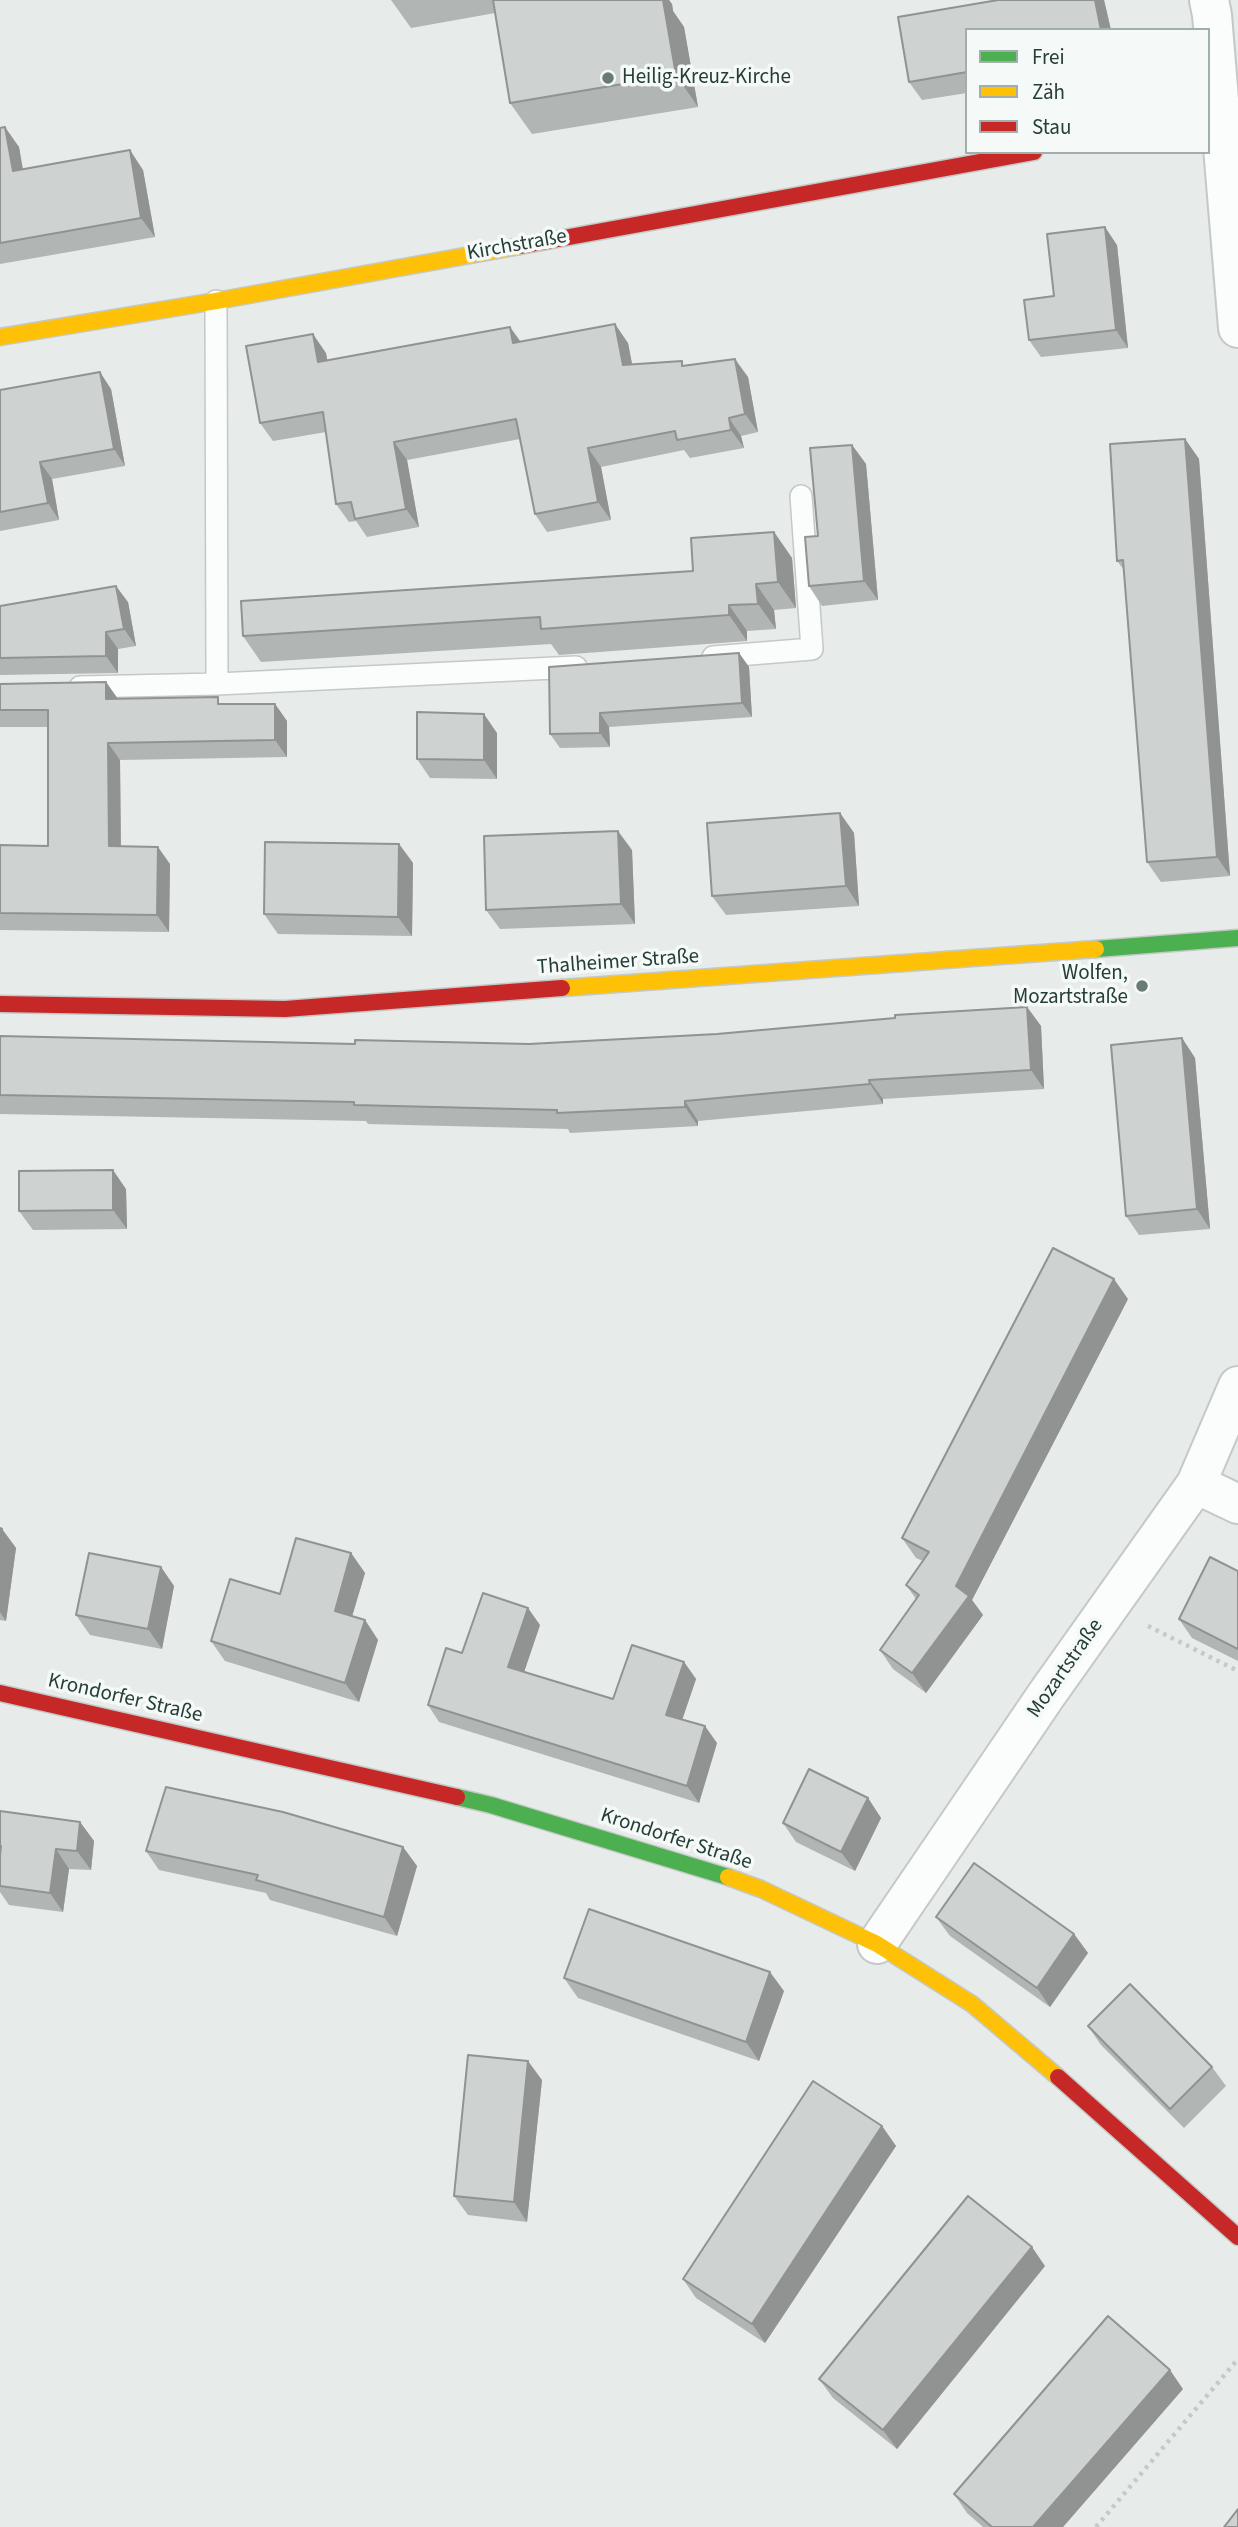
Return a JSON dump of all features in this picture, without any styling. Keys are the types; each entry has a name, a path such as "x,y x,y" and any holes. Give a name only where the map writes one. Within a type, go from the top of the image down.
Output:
{"street":[{"path":"1209,0 1214,119 1238,328"},
{"path":"1214,119 1238,84"},
{"name":"Kirchstraße","path":"0,337 216,301 1023,154"},
{"name":"Thalheimer Straße","path":"0,1004 285,1009 1238,938"},
{"name":"Mozartstraße","path":"877,1944 1196,1484 1238,1386"},
{"path":"1196,1484 1238,1504"},
{"name":"Krondorfer Straße","path":"0,1693 491,1805 700,1867 761,1889 877,1944 972,2004 1238,2237"}],"lane":[{"path":"216,301 217,684"},
{"path":"687,658 812,649 800,496"},
{"path":"54,687 217,684 590,666"}],"path":[{"path":"1110,1606 1238,1671"},
{"path":"1096,2527 1238,2359"}],"building":[{"name":"Heilig-Kreuz-Kirche","path":"493,0 663,0 676,75 510,103"},
{"path":"998,0 1095,0 1101,28 965,28 965,72 909,82 898,17"},
{"path":"5,127 13,171 130,150 141,218 0,243 0,128"},
{"path":"1105,227 1116,330 1029,340 1024,300 1054,296 1047,234"},
{"path":"615,324 623,365 682,361 682,366 735,359 745,414 729,418 731,430 677,440 675,431 588,448 598,502 535,514 516,419 394,442 406,509 355,519 351,502 336,504 323,412 260,423 246,346 313,334 318,362 510,327 513,343"},
{"path":"100,372 114,449 40,462 48,503 0,512 0,390"},
{"path":"1185,439 1217,857 1147,862 1123,560 1117,561 1110,444"},
{"path":"852,445 864,581 809,586 805,537 818,536 810,448"},
{"path":"774,532 778,582 756,584 758,604 729,605 729,615 541,629 540,617 243,636 241,601 693,571 691,538"},
{"path":"116,586 124,629 106,632 106,656 0,658 0,606"},
{"path":"739,653 742,703 600,713 600,733 550,734 549,667"},
{"path":"106,682 106,699 218,697 218,704 275,704 275,740 108,743 109,846 158,847 157,915 0,913 0,845 48,846 48,710 0,710 0,684"},
{"path":"417,712 484,714 484,760 417,759"},
{"path":"840,813 846,886 712,896 707,823"},
{"path":"618,831 621,904 486,910 484,836"},
{"path":"265,842 399,844 398,917 264,914"},
{"path":"1027,1007 1031,1070 869,1080 870,1084 685,1101 685,1107 557,1113 557,1110 354,1105 354,1102 0,1095 0,1036 355,1044 355,1040 529,1044 717,1034 895,1018 895,1015"},
{"path":"1182,1038 1197,1209 1126,1216 1111,1045"},
{"path":"113,1170 113,1210 19,1211 19,1171"},
{"path":"1053,1248 1114,1279 956,1586 969,1596 912,1673 880,1650 919,1595 906,1585 929,1552 902,1538"},
{"path":"296,1538 351,1553 335,1611 365,1620 345,1683 211,1641 230,1579 280,1594"},
{"path":"89,1553 161,1567 148,1629 76,1615"},
{"path":"1210,1557 1238,1571 1238,1649 1179,1619"},
{"path":"483,1593 528,1608 508,1667 613,1699 632,1645 684,1662 666,1715 705,1726 687,1786 428,1705 446,1648 462,1653"},
{"path":"809,1769 868,1798 841,1852 783,1823"},
{"path":"166,1787 283,1812 403,1847 384,1917 256,1880 258,1875 146,1851"},
{"path":"0,1811 80,1822 77,1851 56,1849 50,1893 0,1886"},
{"path":"974,1863 1074,1934 1037,1988 936,1917"},
{"path":"589,1909 770,1972 746,2042 564,1978"},
{"path":"1130,1984 1212,2067 1170,2109 1088,2026"},
{"path":"468,2055 528,2061 514,2202 454,2196"},
{"path":"813,2081 882,2126 752,2324 683,2279"},
{"path":"968,2196 1032,2247 883,2430 819,2379"},
{"path":"1108,2316 1170,2370 1033,2527 992,2527 954,2494"},
{"path":"1238,2509 1238,2527 1224,2527"}],"traffic: fast":[{"path":"1096,949 1238,938"},
{"path":"457,1797 728,1877"}],"traffic: slow":[{"path":"0,337 520,246"},
{"path":"562,988 1096,949"},
{"path":"728,1877 761,1889 877,1944 972,2004 1058,2077"}],"traffic: jam":[{"path":"520,246 1023,154"},
{"path":"0,1004 285,1009 562,988"},
{"path":"0,1693 457,1797"},
{"path":"1058,2077 1238,2237"}],"place":[{"name":"Heilig-Kreuz-Kirche","path":"608,78"},
{"name":"Wolfen, Mozartstraße","path":"1142,986"}]}
